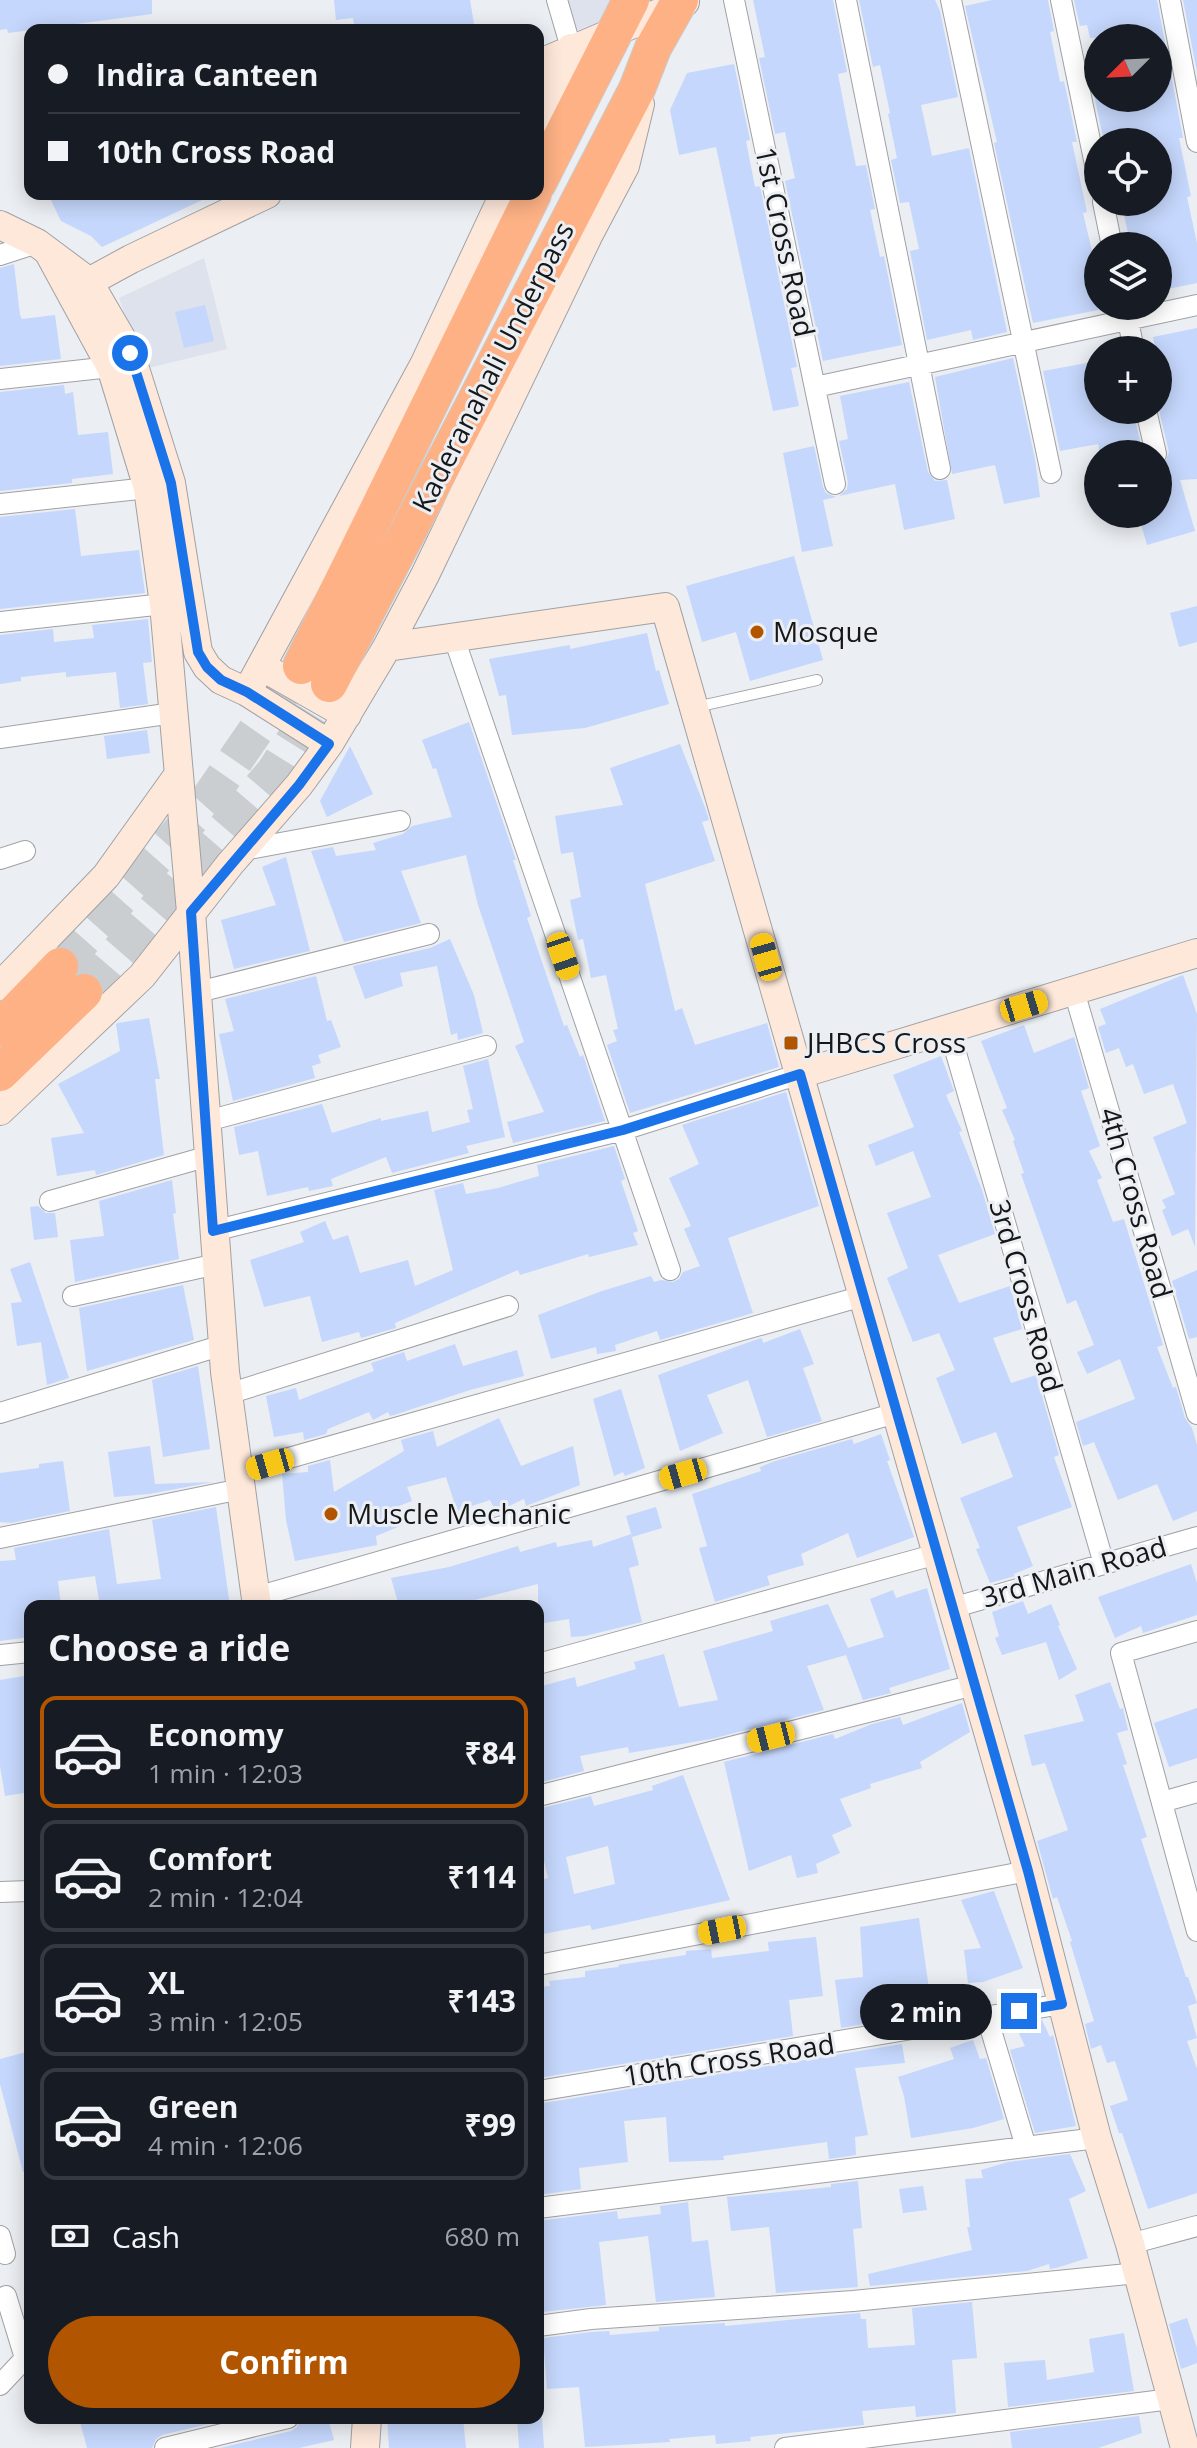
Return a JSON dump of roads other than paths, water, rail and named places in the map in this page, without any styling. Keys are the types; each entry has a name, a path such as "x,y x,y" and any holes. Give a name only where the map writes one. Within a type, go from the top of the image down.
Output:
{"highway":[{"name":"Kaderanahali Underpass","path":"530,200 315,675 630,103 653,48 682,2"},
{"name":"Kaderanahali Underpass","path":"544,171 622,15"},
{"path":"0,1028 60,966"},
{"path":"0,1073 84,992"}],"street":[{"path":"544,113 571,48 557,0"},
{"name":"1st Cross Road","path":"734,0 835,484"},
{"path":"846,0 940,469"},
{"path":"951,0 1051,473"},
{"path":"1061,0 1087,128"},
{"path":"1170,0 1197,142"},
{"path":"544,61 571,48 622,15 682,2"},
{"path":"0,1111 142,976 191,912 299,785 347,715 387,647 625,166 653,48"},
{"path":"79,287 255,200"},
{"path":"247,692 424,365 501,200"},
{"path":"0,225 43,248 79,287 130,353 171,483 198,652 207,667 221,680 247,692 329,744"},
{"path":"0,255 43,248"},
{"path":"79,287 111,367 148,488 164,604 198,992 223,1345 257,1600"},
{"path":"1172,308 1197,305"},
{"path":"815,387 1024,343 1102,320"},
{"path":"0,379 111,367"},
{"path":"0,504 148,488"},
{"path":"0,622 164,604"},
{"path":"387,647 665,607 1028,1871 1097,2138 1130,2244 1185,2448"},
{"path":"454,638 670,1270"},
{"path":"261,666 347,715"},
{"path":"0,738 173,713"},
{"path":"0,986 106,876 179,774"},
{"path":"243,850 400,821"},
{"path":"0,859 25,851"},
{"path":"198,992 429,934"},
{"path":"213,1231 623,1130 1197,953"},
{"name":"4th Cross Road","path":"1074,991 1197,1414"},
{"name":"3rd Cross Road","path":"949,1029 1104,1564"},
{"path":"207,1121 486,1046"},
{"path":"50,1201 209,1156"},
{"path":"73,1296 217,1264"},
{"path":"0,1538 240,1481 863,1296"},
{"path":"228,1394 508,1306"},
{"path":"0,1413 223,1345"},
{"path":"260,1600 896,1413"},
{"name":"3rd Main Road","path":"952,1608 1197,1537"},
{"path":"544,1662 937,1554"},
{"path":"1197,1631 1121,1653 1197,1930"},
{"path":"0,1655 24,1653"},
{"path":"544,1794 974,1685"},
{"path":"1162,1802 1197,1792"},
{"path":"544,1964 1028,1871"},
{"path":"0,1892 24,1891"},
{"name":"10th Cross Road","path":"544,2090 1062,2004"},
{"path":"987,2017 1026,2147"},
{"path":"544,2207 1097,2138"},
{"path":"1130,2244 1197,2226"},
{"path":"544,2325 591,2319 853,2301 1138,2273"},
{"path":"6,2296 24,2345"},
{"path":"0,2385 24,2360"},
{"path":"785,2448 1171,2399"},
{"path":"165,2448 263,2424"}],"lane":[{"path":"694,707 817,680"}],"tunnel":[{"path":"60,966 207,801 292,678"},
{"path":"84,992 274,772 329,684"}],"place":[{"name":"Mosque","path":"757,632"},
{"name":"JHBCS Cross","path":"791,1043"},
{"name":"Muscle Mechanic","path":"331,1514"}]}
